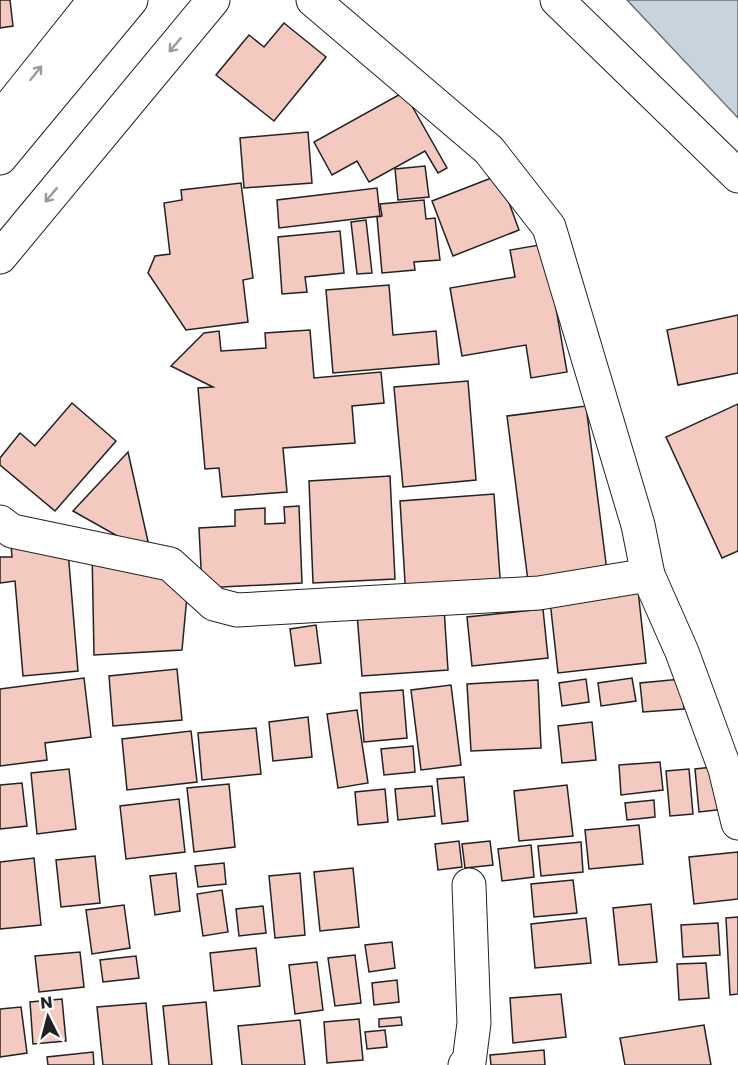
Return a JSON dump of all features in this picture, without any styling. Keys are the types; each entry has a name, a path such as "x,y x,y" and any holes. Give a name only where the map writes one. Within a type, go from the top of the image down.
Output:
{"main road":[{"path":"0,119 95,0"},
{"path":"0,158 131,0"},
{"path":"0,257 213,0"},
{"path":"313,0 489,150 549,227 635,515 648,575 682,652 725,769 738,823"},
{"path":"557,0 738,176"},
{"path":"0,522 12,531 170,564 214,604 237,610 539,592 648,575"},
{"path":"465,1065 469,1062 474,1023 469,885"}],"shaded area":[{"path":"627,0 738,0 738,118"}],"building":[{"path":"0,0 10,0 13,26 0,28"},
{"path":"284,23 326,57 274,121 216,75 249,35 264,47"},
{"path":"404,92 447,168 438,173 425,151 369,182 357,161 332,175 314,142"},
{"path":"308,132 312,183 244,188 240,138"},
{"path":"425,166 429,197 398,200 395,169"},
{"path":"499,175 519,230 453,256 432,201"},
{"path":"241,183 253,278 243,280 248,322 186,330 148,273 155,256 170,254 164,203 182,200 181,190"},
{"path":"377,188 380,216 279,228 277,200"},
{"path":"424,200 426,219 435,218 440,260 414,262 415,270 382,273 377,217 382,216 380,204"},
{"path":"366,220 372,273 357,274 351,222"},
{"path":"340,231 344,273 305,277 307,292 282,294 278,237"},
{"path":"545,244 567,372 531,378 526,345 462,356 450,288 515,277 510,250"},
{"path":"389,285 393,335 436,331 439,364 333,373 326,290"},
{"path":"738,315 738,373 678,385 667,330"},
{"path":"310,330 314,378 381,372 384,403 352,406 355,443 283,448 287,492 222,497 219,468 205,469 198,388 213,387 171,366 204,333 219,331 221,351 266,348 265,333"},
{"path":"468,381 476,480 403,487 394,387"},
{"path":"72,403 116,441 55,511 0,465 0,458 20,433 35,446"},
{"path":"738,404 738,551 722,558 666,437"},
{"path":"586,406 607,571 528,581 507,416"},
{"path":"128,452 151,555 73,511"},
{"path":"390,476 395,579 313,583 309,481"},
{"path":"494,494 501,591 406,598 400,501"},
{"path":"299,506 302,583 202,588 199,528 235,526 235,510 265,508 265,524 285,523 284,507"},
{"path":"10,534 68,551 78,671 23,676 15,581 0,583 0,557 12,557"},
{"path":"92,550 188,585 182,650 94,655"},
{"path":"638,590 646,663 558,673 550,601"},
{"path":"444,608 448,670 362,676 357,614"},
{"path":"543,609 548,658 472,666 467,617"},
{"path":"316,625 321,663 295,666 290,629"},
{"path":"177,669 182,720 113,726 109,676"},
{"path":"84,678 91,737 45,743 47,760 0,766 0,689"},
{"path":"632,678 636,701 601,706 598,683"},
{"path":"586,679 589,702 562,706 559,683"},
{"path":"681,679 684,709 643,712 640,683"},
{"path":"538,680 541,748 471,751 467,684"},
{"path":"451,685 461,765 421,770 411,690"},
{"path":"403,690 407,738 364,742 360,693"},
{"path":"357,710 368,783 338,788 327,714"},
{"path":"308,717 312,757 273,761 269,722"},
{"path":"592,722 596,760 562,763 558,726"},
{"path":"256,728 261,774 202,780 198,733"},
{"path":"191,731 197,782 127,790 122,739"},
{"path":"413,746 415,772 384,775 381,749"},
{"path":"660,762 663,790 621,795 619,765"},
{"path":"721,766 725,809 699,812 695,769"},
{"path":"69,769 76,829 37,834 31,773"},
{"path":"689,769 693,814 670,816 666,771"},
{"path":"464,777 468,821 442,824 437,779"},
{"path":"22,783 27,826 0,829 0,785"},
{"path":"229,784 235,847 194,852 187,788"},
{"path":"567,785 573,836 519,841 514,791"},
{"path":"432,786 435,816 398,820 395,789"},
{"path":"385,789 388,822 358,825 355,792"},
{"path":"179,799 185,852 126,859 120,806"},
{"path":"654,800 655,817 627,820 625,803"},
{"path":"639,825 643,864 589,869 585,830"},
{"path":"459,841 462,867 438,870 435,844"},
{"path":"490,841 493,865 465,868 462,844"},
{"path":"581,842 583,872 541,876 538,846"},
{"path":"531,845 534,877 502,881 498,849"},
{"path":"738,852 738,899 694,904 689,857"},
{"path":"95,856 100,903 61,907 56,860"},
{"path":"34,858 41,925 0,929 0,862"},
{"path":"224,863 226,884 198,887 195,866"},
{"path":"353,868 359,927 320,931 314,872"},
{"path":"176,873 180,911 155,915 150,876"},
{"path":"300,873 305,935 275,938 269,876"},
{"path":"573,880 577,913 534,917 531,884"},
{"path":"222,890 228,932 203,936 197,894"},
{"path":"651,904 657,962 619,965 613,908"},
{"path":"124,905 130,948 92,954 86,910"},
{"path":"263,906 266,933 239,936 236,909"},
{"path":"738,917 738,994 730,995 726,918"},
{"path":"586,918 591,963 535,968 531,924"},
{"path":"718,923 720,955 683,957 681,925"},
{"path":"392,942 395,968 369,972 365,945"},
{"path":"256,948 260,986 214,991 210,953"},
{"path":"80,952 84,987 39,992 35,956"},
{"path":"355,955 361,1003 335,1006 328,958"},
{"path":"136,956 139,978 103,982 100,960"},
{"path":"317,962 323,1010 295,1014 289,965"},
{"path":"706,963 709,998 679,1000 677,964"},
{"path":"397,980 399,1002 374,1005 372,983"},
{"path":"561,994 566,1037 513,1043 510,998"},
{"path":"62,999 66,1041 33,1044 30,1002"},
{"path":"206,1002 212,1065 169,1065 163,1006"},
{"path":"146,1003 152,1065 103,1065 97,1007"},
{"path":"21,1007 27,1053 0,1057 0,1009"},
{"path":"401,1017 402,1025 379,1027 379,1019"},
{"path":"359,1019 363,1060 327,1063 324,1022"},
{"path":"300,1020 305,1065 242,1065 238,1026"},
{"path":"704,1025 711,1065 625,1065 620,1038"},
{"path":"385,1030 387,1047 367,1049 365,1032"},
{"path":"544,1050 545,1065 491,1065 490,1055"},
{"path":"93,1052 94,1065 48,1065 47,1057"}]}
